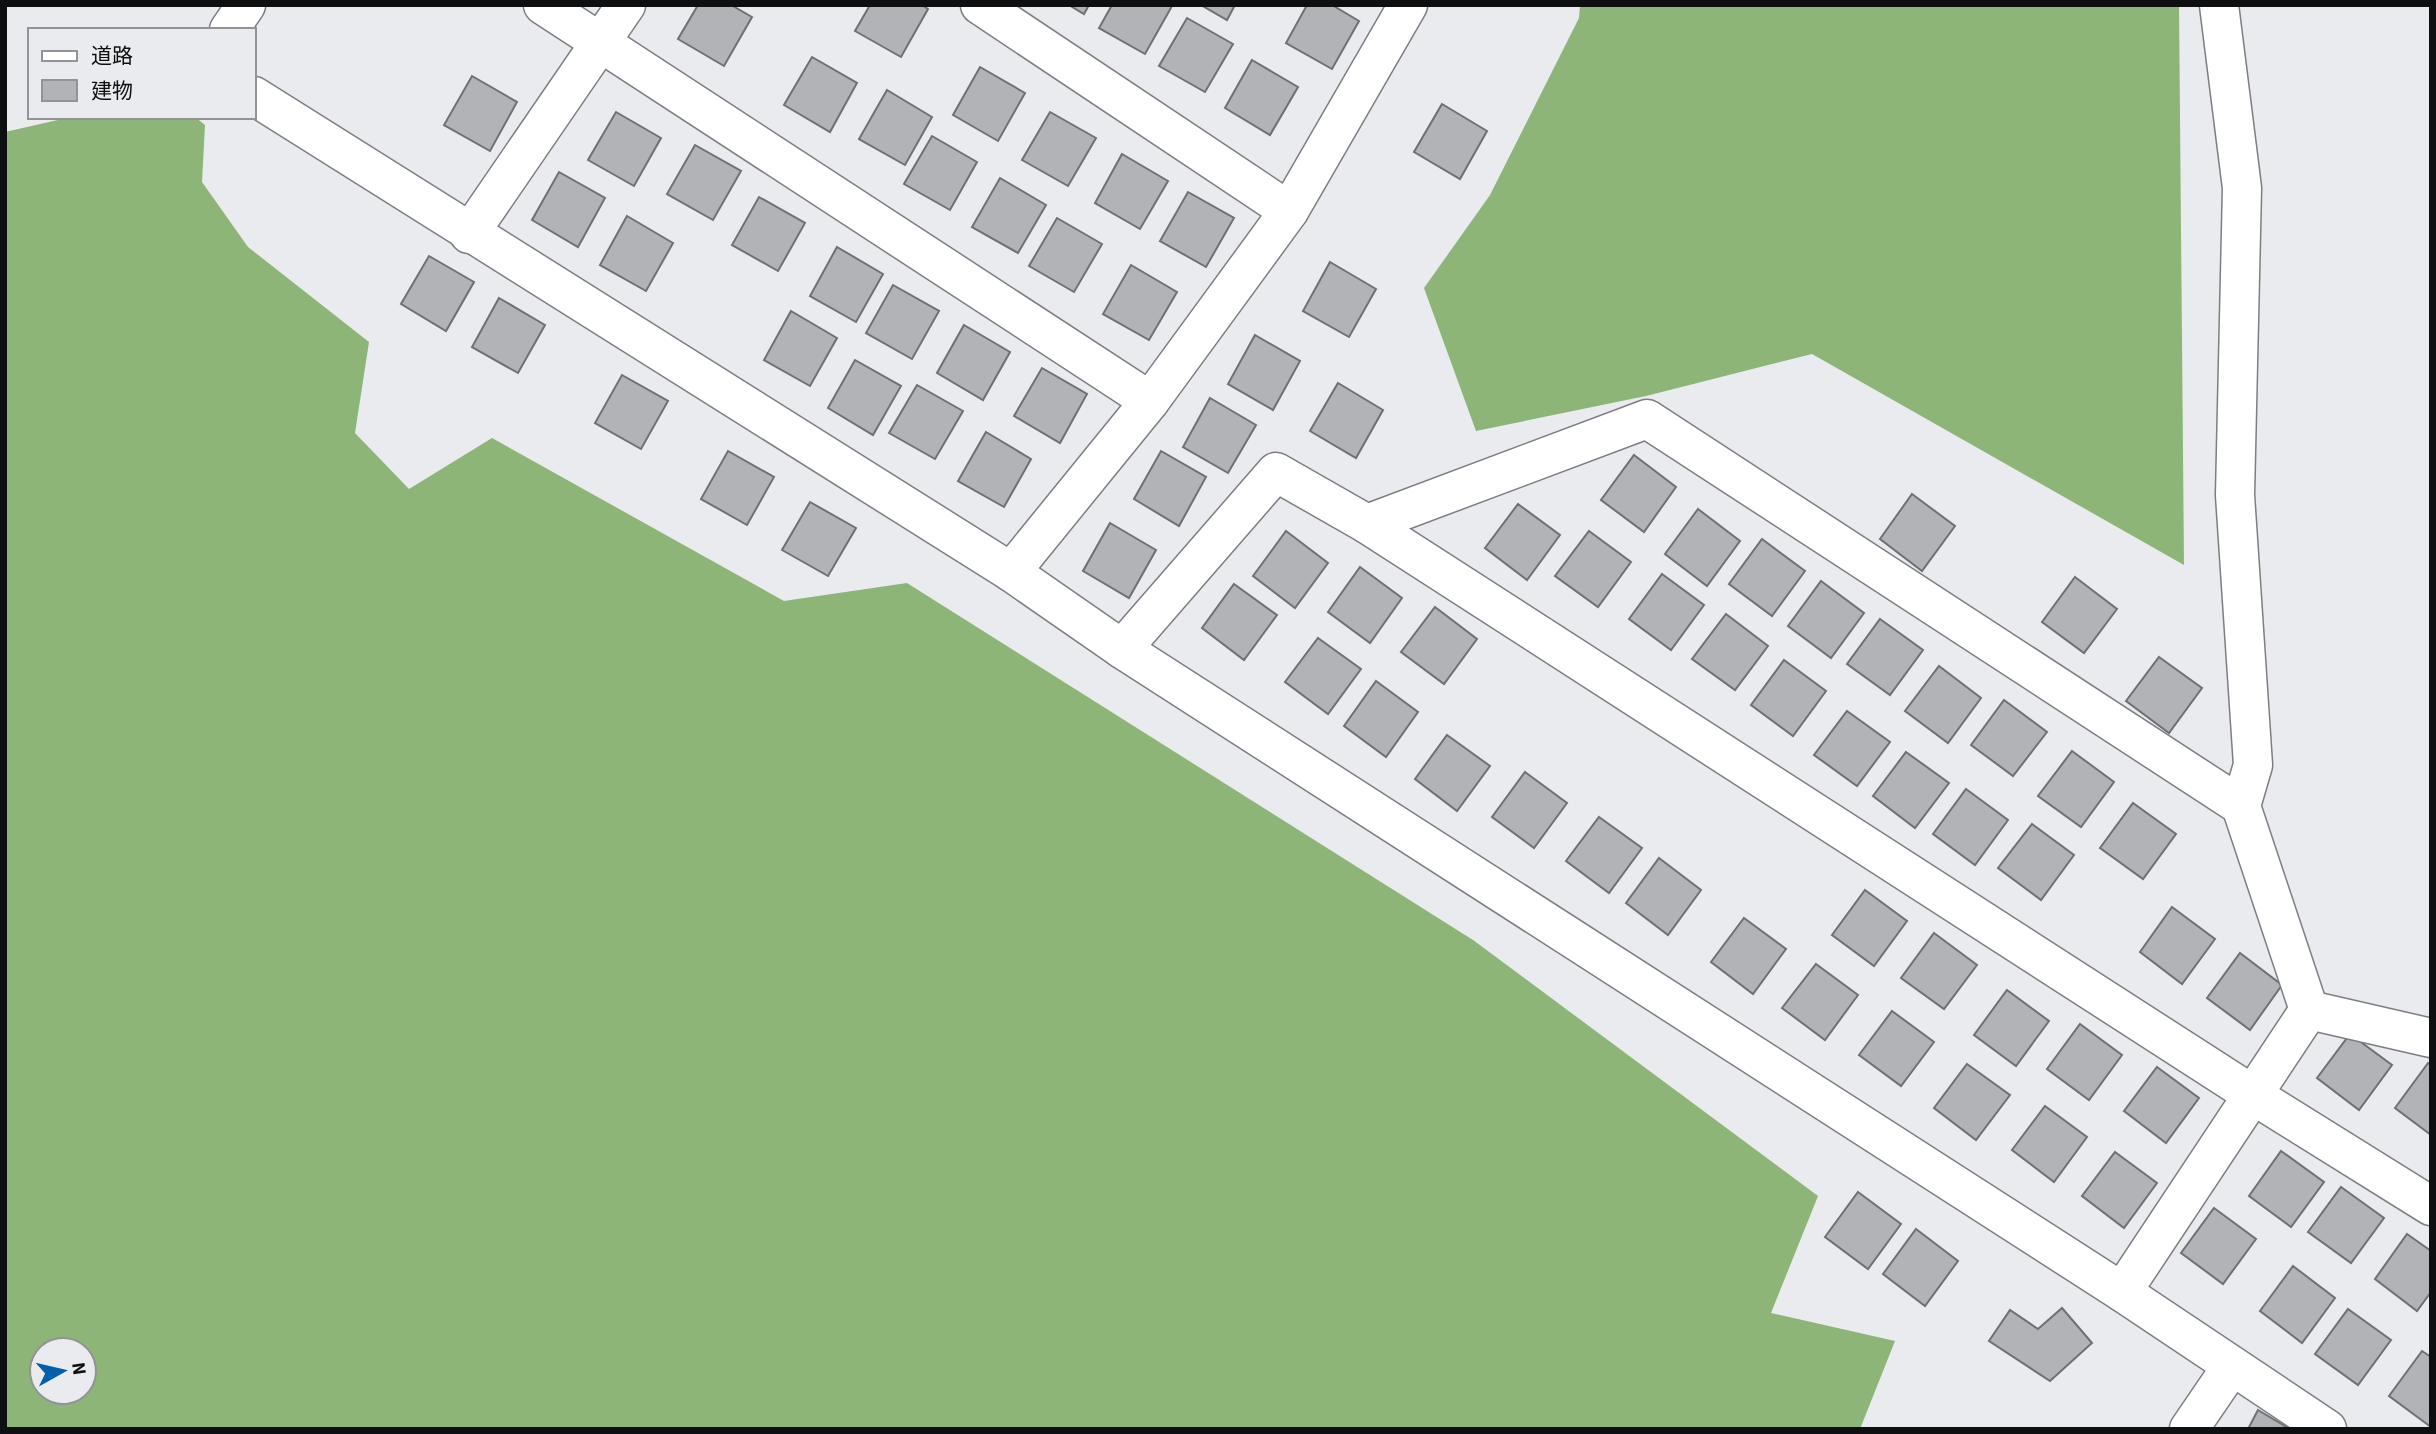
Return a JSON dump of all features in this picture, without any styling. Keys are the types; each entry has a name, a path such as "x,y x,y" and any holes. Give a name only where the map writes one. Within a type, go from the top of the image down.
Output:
{"street":[{"path":"230,28 246,5"},
{"path":"542,5 603,42 1150,401"},
{"path":"469,234 626,5"},
{"path":"980,5 1289,211"},
{"path":"2219,5 2242,188 2235,495 2253,765 2241,806 2309,1010"},
{"path":"1011,572 1150,401 1289,211 1403,8"},
{"path":"256,97 469,234 1011,572 1122,649 2122,1292 2327,1429"},
{"path":"1367,524 1647,419 2241,806"},
{"path":"1122,649 1276,472 1367,524 2253,1095 2431,1206"},
{"path":"2122,1292 2309,1010"},
{"path":"2309,1010 2431,1038"},
{"path":"2189,1429 2232,1366"}],"green space":[{"path":"1580,5 2179,5 2184,565 1812,354 1646,396 1476,431 1424,288 1490,195 1579,18"},
{"path":"62,119 198,119 205,125 202,182 248,247 369,342 355,433 409,489 492,438 784,601 907,583 1473,940 1818,1196 1771,1313 1895,1341 1860,1429 5,1429 5,132"}],"building":[{"path":"698,5 731,5 752,17 724,66 678,39"},
{"path":"870,5 922,5 928,9 901,57 855,31"},
{"path":"1069,5 1089,5 1084,14"},
{"path":"1112,5 1172,6 1145,54 1099,28"},
{"path":"1201,5 1235,5 1227,20"},
{"path":"1307,5 1332,5 1359,21 1332,69 1286,43"},
{"path":"1187,18 1233,44 1205,92 1159,66"},
{"path":"812,57 857,83 830,132 784,105"},
{"path":"1252,60 1298,87 1270,135 1225,108"},
{"path":"980,67 1025,93 998,141 953,115"},
{"path":"472,76 517,102 490,151 444,125"},
{"path":"887,90 932,117 905,165 859,139"},
{"path":"1442,104 1487,131 1460,179 1414,152"},
{"path":"616,112 661,138 634,186 588,160"},
{"path":"1050,112 1096,138 1068,186 1022,160"},
{"path":"932,136 977,162 950,210 904,184"},
{"path":"695,145 741,171 713,220 667,194"},
{"path":"1122,154 1168,181 1140,229 1095,203"},
{"path":"559,172 605,198 578,247 532,220"},
{"path":"1000,178 1046,205 1018,253 972,227"},
{"path":"1188,192 1234,218 1206,267 1160,241"},
{"path":"759,197 805,223 778,271 732,245"},
{"path":"627,216 673,243 646,291 600,265"},
{"path":"1057,218 1102,244 1074,292 1029,266"},
{"path":"837,247 883,274 856,322 810,296"},
{"path":"429,256 474,282 446,331 401,304"},
{"path":"1330,262 1376,289 1349,337 1303,311"},
{"path":"1131,265 1177,292 1149,340 1103,314"},
{"path":"893,285 939,311 912,359 866,333"},
{"path":"499,298 545,325 518,373 472,347"},
{"path":"791,311 837,338 810,386 764,360"},
{"path":"964,325 1010,352 983,400 937,373"},
{"path":"1255,335 1300,361 1273,410 1228,384"},
{"path":"855,360 901,386 873,435 828,408"},
{"path":"1042,368 1087,394 1060,443 1014,416"},
{"path":"622,375 668,401 641,449 595,423"},
{"path":"1338,383 1383,410 1356,458 1310,431"},
{"path":"917,385 963,411 935,459 889,433"},
{"path":"1210,398 1256,425 1228,473 1183,447"},
{"path":"986,432 1031,459 1004,507 958,481"},
{"path":"728,451 774,477 747,525 701,499"},
{"path":"1161,451 1206,477 1179,526 1134,499"},
{"path":"1634,455 1676,487 1644,532 1601,500"},
{"path":"1912,494 1955,526 1922,571 1880,539"},
{"path":"810,502 856,528 828,576 782,550"},
{"path":"1518,504 1560,535 1527,580 1485,548"},
{"path":"1698,509 1740,541 1707,586 1665,554"},
{"path":"1110,523 1156,550 1129,598 1083,571"},
{"path":"1286,531 1328,563 1295,608 1253,576"},
{"path":"1589,531 1631,562 1598,607 1555,576"},
{"path":"1762,539 1805,571 1772,616 1729,584"},
{"path":"1360,567 1402,598 1370,643 1328,612"},
{"path":"1662,574 1704,605 1671,650 1629,619"},
{"path":"2075,577 2117,609 2084,653 2042,622"},
{"path":"1821,581 1864,613 1831,658 1788,626"},
{"path":"1234,584 1277,615 1244,660 1202,628"},
{"path":"1435,607 1477,639 1444,684 1401,652"},
{"path":"1726,614 1768,646 1735,690 1692,659"},
{"path":"1880,619 1923,650 1890,695 1847,664"},
{"path":"1318,638 1361,669 1328,714 1285,682"},
{"path":"2159,657 2202,688 2169,733 2126,701"},
{"path":"1784,660 1826,691 1793,736 1751,705"},
{"path":"1939,666 1981,698 1948,743 1905,711"},
{"path":"1376,681 1418,712 1386,757 1344,726"},
{"path":"2004,700 2047,732 2013,776 1971,745"},
{"path":"1847,711 1890,742 1857,786 1814,755"},
{"path":"1447,735 1490,766 1457,811 1415,779"},
{"path":"2072,751 2114,782 2081,827 2038,796"},
{"path":"1906,752 1949,783 1915,828 1873,796"},
{"path":"1525,772 1567,803 1534,848 1492,817"},
{"path":"1966,789 2008,820 1975,865 1933,834"},
{"path":"2133,803 2176,834 2143,879 2100,848"},
{"path":"1599,817 1642,848 1609,893 1566,861"},
{"path":"2032,824 2074,855 2041,900 1998,868"},
{"path":"1659,858 1701,890 1668,935 1626,903"},
{"path":"1865,890 1907,921 1874,966 1832,935"},
{"path":"2172,907 2215,939 2182,984 2140,952"},
{"path":"1744,918 1786,949 1753,994 1711,962"},
{"path":"1934,933 1977,965 1944,1009 1901,978"},
{"path":"2240,953 2282,985 2250,1030 2207,998"},
{"path":"1816,964 1858,995 1825,1040 1782,1008"},
{"path":"2007,990 2049,1021 2016,1066 1974,1035"},
{"path":"1892,1011 1934,1042 1901,1086 1859,1055"},
{"path":"2080,1024 2122,1055 2089,1100 2047,1069"},
{"path":"2350,1034 2392,1065 2359,1110 2317,1078"},
{"path":"2428,1063 2431,1065 2431,1135 2395,1108"},
{"path":"1967,1064 2010,1095 1976,1140 1934,1108"},
{"path":"2157,1067 2199,1098 2166,1143 2124,1111"},
{"path":"2045,1106 2087,1137 2054,1182 2012,1150"},
{"path":"2281,1151 2324,1182 2291,1227 2249,1196"},
{"path":"2115,1152 2157,1183 2124,1228 2082,1196"},
{"path":"2341,1187 2384,1218 2351,1263 2308,1232"},
{"path":"1858,1192 1901,1224 1868,1269 1825,1237"},
{"path":"2214,1208 2256,1239 2223,1284 2181,1253"},
{"path":"1916,1229 1958,1261 1925,1306 1883,1274"},
{"path":"2407,1234 2431,1251 2431,1292 2417,1311 2375,1279"},
{"path":"2293,1266 2335,1298 2302,1343 2260,1311"},
{"path":"2062,1308 2092,1343 2050,1381 1989,1341 2010,1310 2038,1329"},
{"path":"2348,1309 2391,1340 2358,1385 2315,1354"},
{"path":"2422,1351 2431,1357 2431,1427 2389,1396"},
{"path":"2258,1410 2290,1429 2248,1429"}]}
